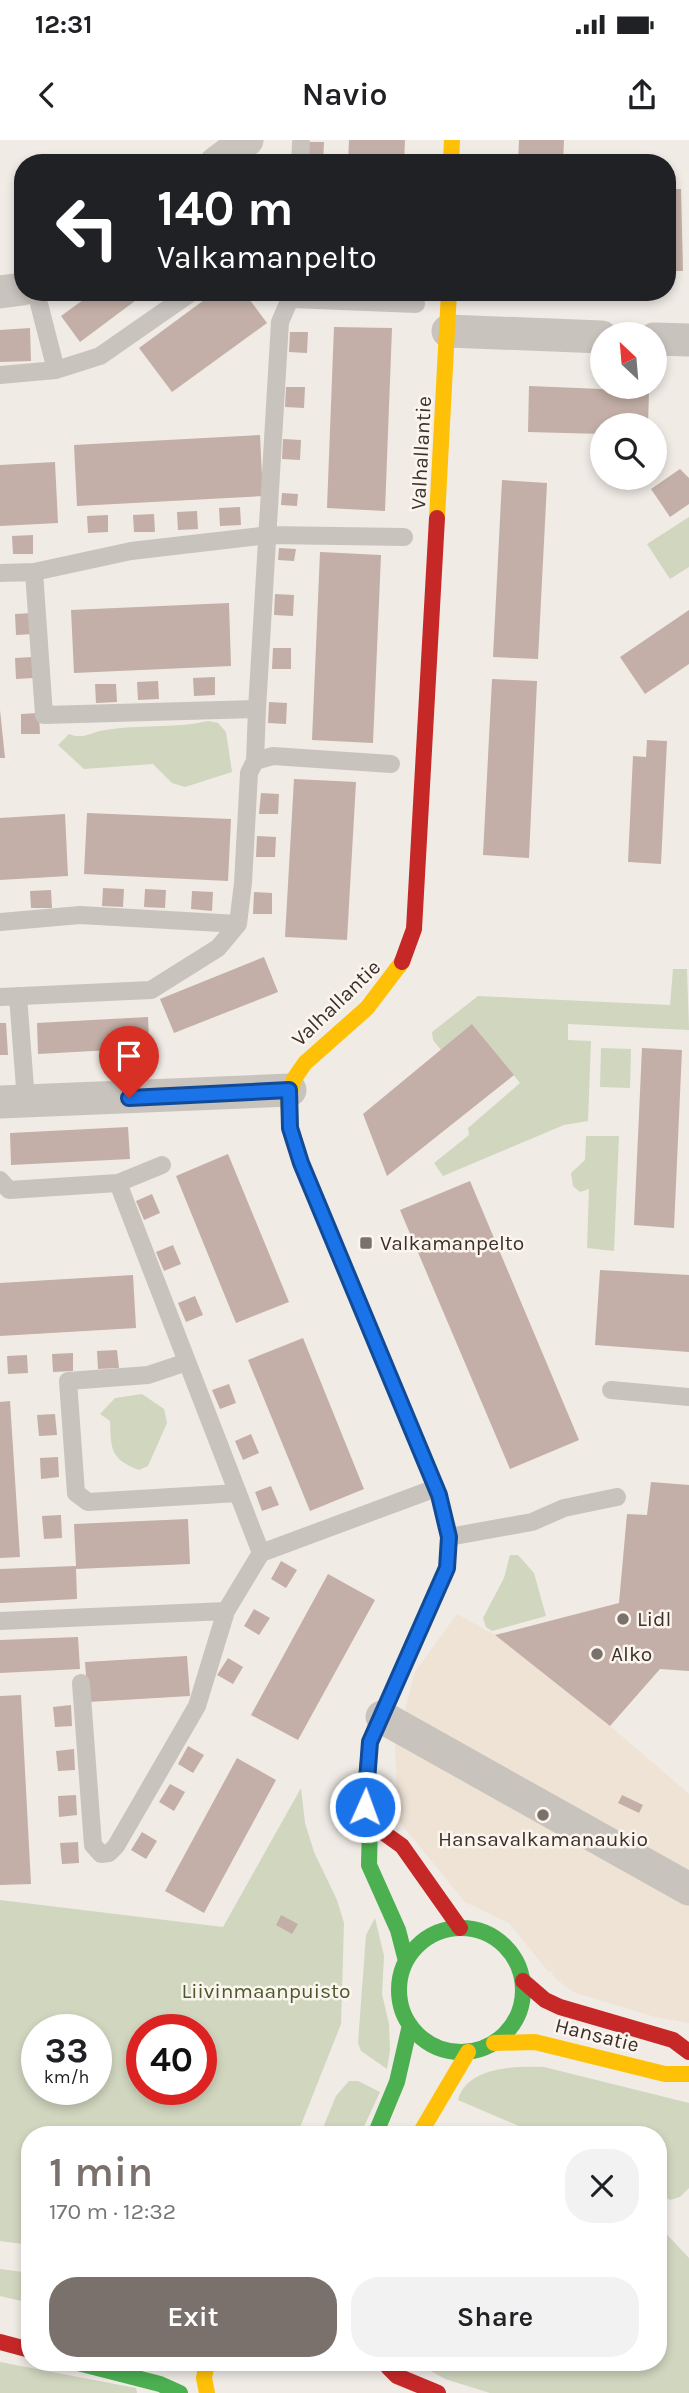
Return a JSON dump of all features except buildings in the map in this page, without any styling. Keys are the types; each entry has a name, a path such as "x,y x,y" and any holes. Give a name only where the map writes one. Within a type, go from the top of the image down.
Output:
{"street":[{"path":"228,154 247,140"},
{"name":"Valhallantie","path":"289,1090 302,1065 384,992 400,969 414,929 449,301"},
{"path":"448,331 590,337"},
{"path":"667,339 689,340"},
{"path":"13,1102 289,1090 290,1128 301,1163 436,1488 449,1537 447,1568 370,1742 366,1779 365,1807 370,1823 369,1865 398,1930 406,1961 399,1994 410,2025 406,2058 397,2088 379,2126"},
{"path":"382,1717 689,1889"},
{"path":"370,1823 402,1846 460,1928"},
{"path":"406,1961 428,1937 460,1928 478,1930 508,1948 523,1981 523,1999 518,2016 508,2031 494,2043 468,2052 435,2047 410,2025"},
{"name":"Hansatie","path":"523,1981 545,2000 560,2007 673,2040 689,2052"},
{"name":"Hansatie","path":"494,2043 535,2042 664,2074 689,2074"},
{"path":"424,2126 468,2052"},
{"path":"0,2331 21,2332"},
{"path":"0,2342 21,2348"},
{"path":"109,2371 160,2384 180,2393"},
{"path":"205,2371 206,2393"},
{"path":"387,2371 388,2393"},
{"path":"392,2371 397,2376 438,2393"}],"lane":[{"path":"300,154 301,143"},
{"path":"38,301 56,370"},
{"path":"0,375 56,370 100,356 179,301"},
{"path":"13,1102 9,997 151,990 218,948 237,924 243,883 248,773 255,761 280,323 291,301"},
{"path":"370,301 416,304"},
{"path":"0,573 34,572 131,551 269,535 404,537"},
{"path":"34,572 44,715 257,709"},
{"path":"255,761 273,756 391,764"},
{"path":"0,922 92,915 237,924"},
{"path":"0,1180 9,1190 118,1183 162,1165"},
{"path":"118,1183 261,1553"},
{"path":"187,1362 148,1375 68,1381 76,1493 88,1502 238,1493"},
{"path":"611,1390 689,1397"},
{"path":"81,1683 93,1845 101,1854 109,1853 116,1846 197,1706 226,1611 261,1553 436,1488"},
{"path":"449,1537 532,1522 564,1508 617,1497"},
{"path":"0,1621 226,1611"}],"green space":[{"path":"689,517 689,567 670,579 647,544"},
{"path":"208,721 218,723 226,732 232,772 185,787 172,783 153,764 84,769 58,745 69,734 83,736 118,728"},
{"path":"673,969 687,969 689,1030 568,1024 568,1040 591,1041 588,1121 564,1125 443,1176 434,1163 469,1135 468,1128 520,1083 473,1025 441,1050 433,1040 432,1032 478,996 670,1005"},
{"path":"601,1048 631,1049 630,1088 600,1087"},
{"path":"586,1136 619,1136 614,1251 587,1248 589,1189 580,1192 573,1186 571,1173 585,1160"},
{"path":"142,1394 164,1409 167,1423 148,1466 139,1470 117,1457 112,1446 110,1421 100,1414 115,1398"},
{"path":"510,1555 518,1555 534,1573 546,1616 492,1631 486,1627 483,1618 504,1578"},
{"name":"Liivinmaanpuisto","path":"301,1788 305,1823 314,1852 337,1900 344,1923 341,2024 301,2126 21,2126 21,2244 0,2241 0,1900 223,1927"},
{"path":"375,1918 384,1956 382,1994 389,2024 390,2050 387,2069 361,2051 358,2043 366,1935"},
{"path":"520,2067 544,2067 689,2103 689,2188 680,2197 667,2198 667,2126 519,2126 458,2100 471,2080 482,2074"},
{"path":"349,2081 358,2081 380,2092 364,2126 324,2126 336,2096"},
{"path":"667,2235 689,2258 689,2393 490,2393 445,2379 431,2371 667,2371"},
{"path":"0,2269 21,2272 21,2301 0,2296"},
{"path":"0,2362 21,2366 21,2371 47,2371 136,2388 137,2393 0,2393"}],"shaded area":[{"name":"Hansavalkamanaukio","path":"457,1614 495,1635 610,1726 689,1794 689,2023 655,2017 576,1993 566,1987 552,1975 554,1972 548,1971 509,1923 465,1902 398,1820 395,1746 415,1672"}],"traffic: fast":[{"path":"376,1344 439,1495 449,1537 447,1568 370,1742 366,1779 365,1807 370,1823 369,1865 398,1930 406,1961"},
{"path":"461,1928 485,1933 505,1946 518,1966 523,1990 518,2014 505,2034 485,2047 461,2052 437,2047 417,2034 404,2014 399,1990 404,1966 417,1946 437,1933 461,1928"},
{"path":"379,2126 397,2082 410,2025"},
{"path":"109,2371 160,2384 180,2393"}],"traffic: slow":[{"path":"451,154 452,140"},
{"path":"437,518 449,301"},
{"path":"376,1344 301,1163 290,1127 288,1098 294,1079 305,1063 367,1008 402,962"},
{"path":"494,2043 535,2042 665,2074 689,2074"},
{"path":"424,2126 468,2052"},
{"path":"205,2371 207,2393"}],"traffic: jam":[{"path":"402,962 414,929 437,518"},
{"path":"370,1823 402,1846 460,1928"},
{"path":"523,1981 545,2000 560,2007 673,2040 689,2052"},
{"path":"0,2342 21,2348"},
{"path":"392,2371 397,2376 438,2393"}],"place":[{"name":"Valkamanpelto","path":"366,1243"},
{"name":"Lidl","path":"623,1619"},
{"name":"Alko","path":"597,1654"},
{"name":"Hansavalkamanaukio","path":"543,1815"}],"route":[{"path":"129,1098 289,1090 290,1128 301,1163 439,1495 449,1537 447,1568 370,1742 365,1807"}]}
